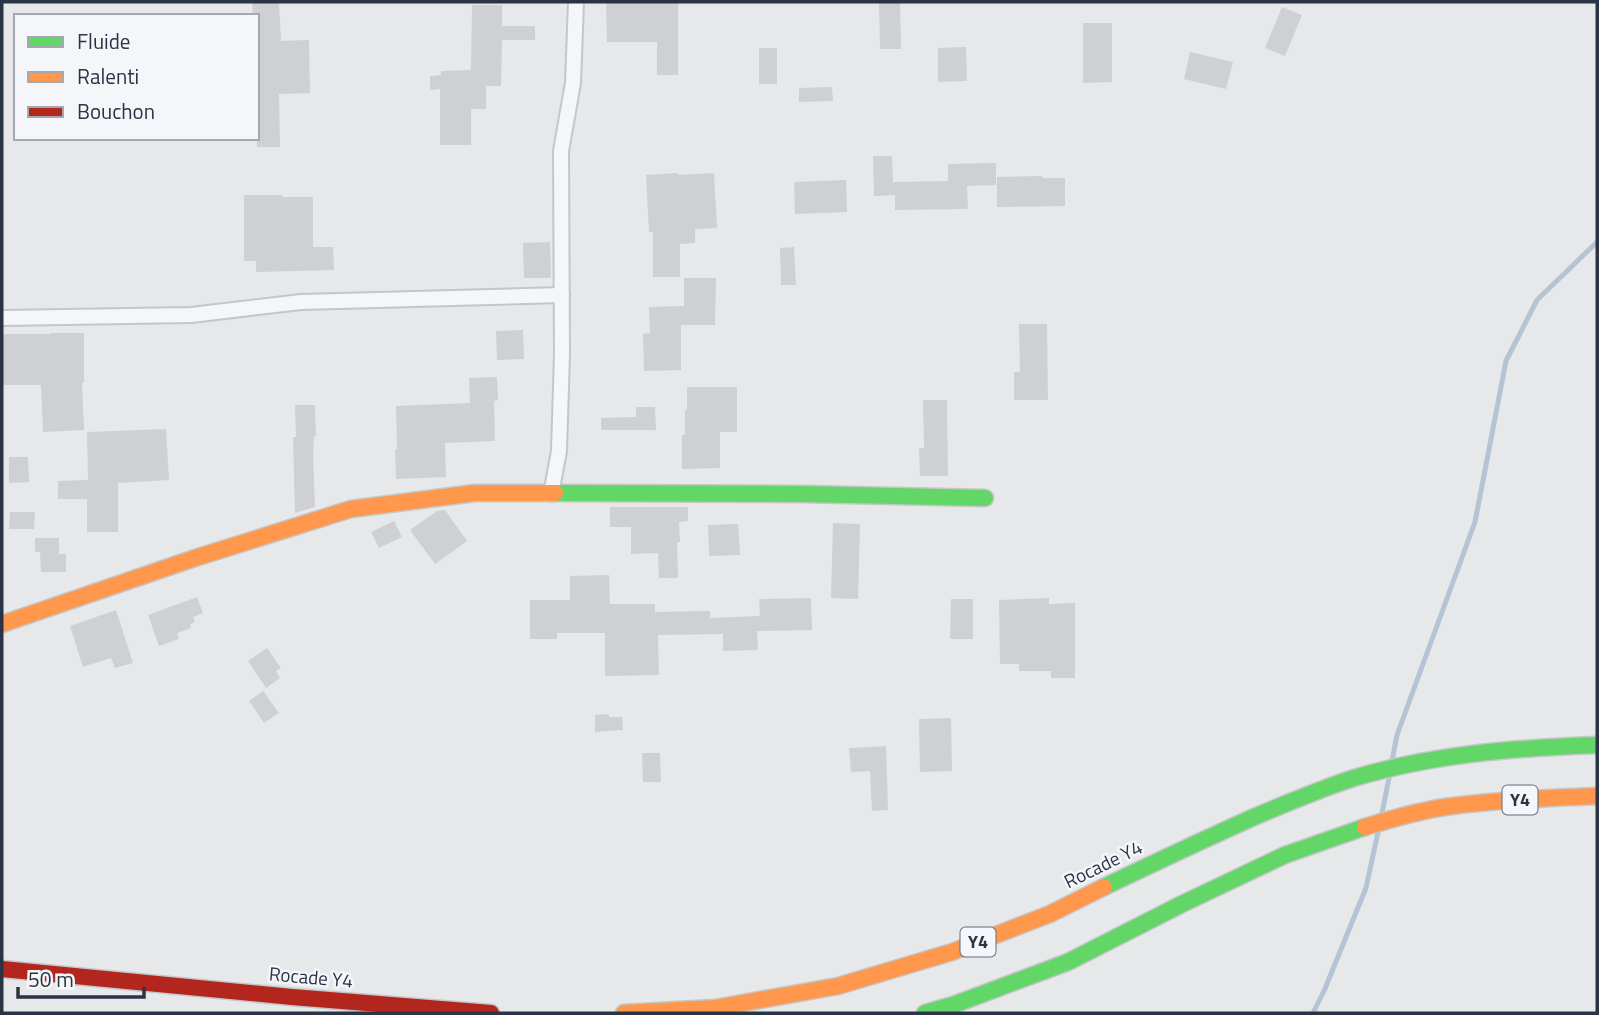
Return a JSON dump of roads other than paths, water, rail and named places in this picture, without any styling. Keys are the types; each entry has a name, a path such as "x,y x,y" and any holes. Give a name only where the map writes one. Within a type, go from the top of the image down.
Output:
{"main road":[{"path":"2,624 195,558 351,509 475,493 803,494 985,498"},
{"name":"Rocade Y4","path":"624,1013 715,1008 838,986 952,952 1050,914 1184,848 1308,794 1355,778 1465,754 1597,745"},
{"name":"Y4","path":"925,1013 1068,962 1285,855 1399,817 1443,807 1597,796"},
{"name":"Rocade Y4","path":"2,969 491,1013"}],"street":[{"path":"551,494 559,451 561,150 573,83 576,2"},
{"path":"2,318 191,315 301,302 562,295"}],"waterway":[{"path":"1392,761 1397,735 1475,522 1506,361 1537,300 1597,242"},
{"path":"1382,813 1389,778"},
{"path":"1313,1013 1366,888 1378,832"}]}
